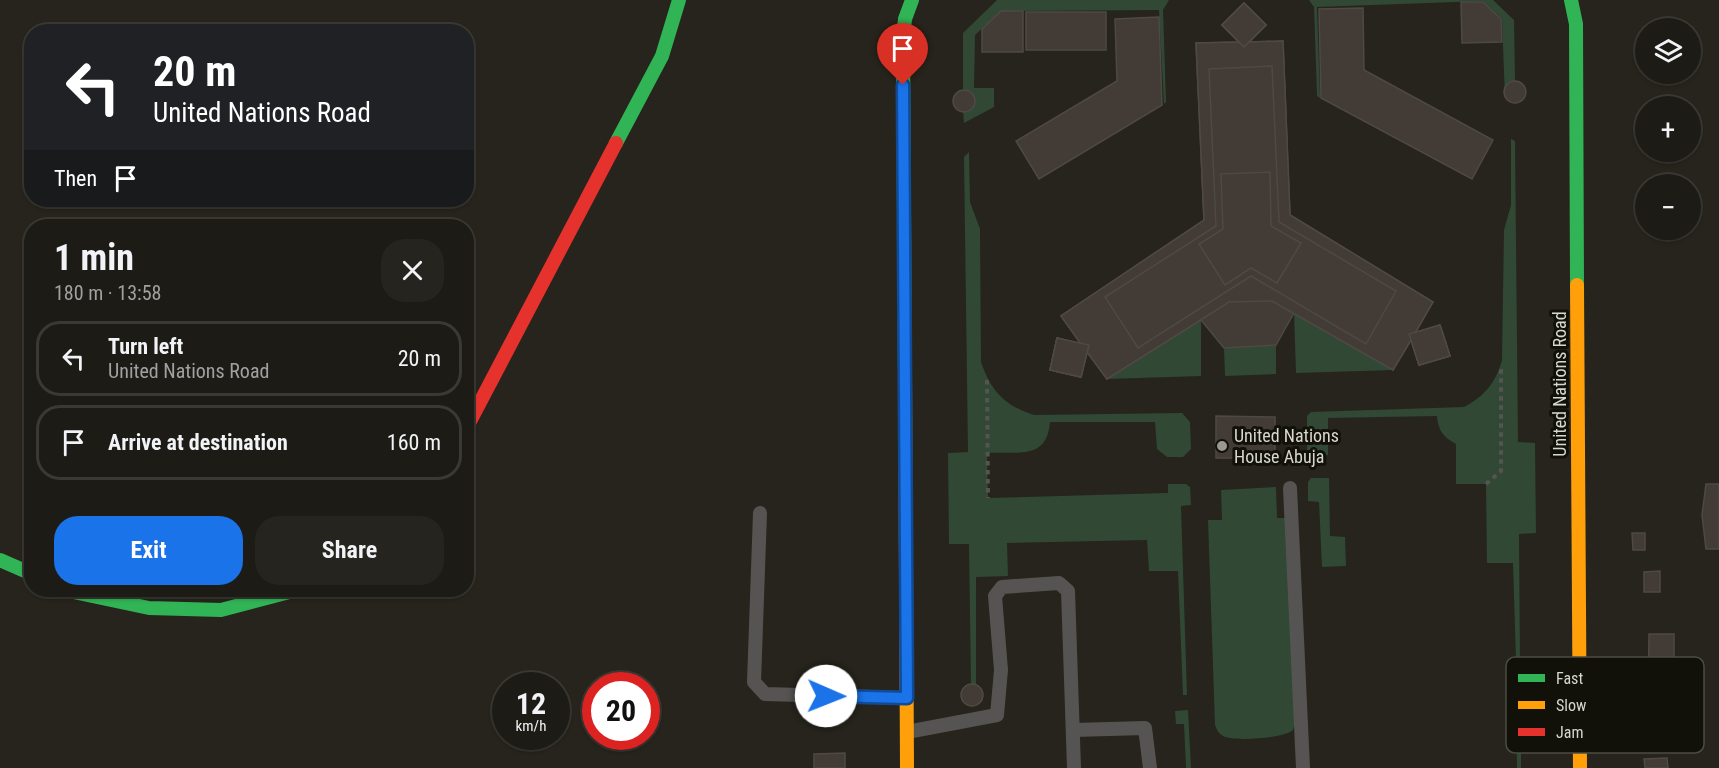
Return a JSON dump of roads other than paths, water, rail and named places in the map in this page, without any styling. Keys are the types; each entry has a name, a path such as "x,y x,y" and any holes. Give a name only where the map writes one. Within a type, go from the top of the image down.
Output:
{"main road":[{"path":"474,414 662,56 679,0"},
{"path":"908,768 903,38 904,19 912,0"},
{"name":"United Nations Road","path":"1571,0 1576,24 1579,657"},
{"path":"0,560 24,570"},
{"path":"97,597 149,608 221,610 270,597"},
{"name":"United Nations Road","path":"1580,753 1580,768"}],"lane":[{"path":"1290,488 1303,768"},
{"path":"760,513 754,682 765,694 907,698"},
{"path":"907,732 997,716 1001,670 996,596 1002,587 1059,583 1068,591 1074,768"},
{"path":"1073,730 1145,728 1150,768"}],"place":[{"name":"United Nations House Abuja","path":"1222,446"}]}
